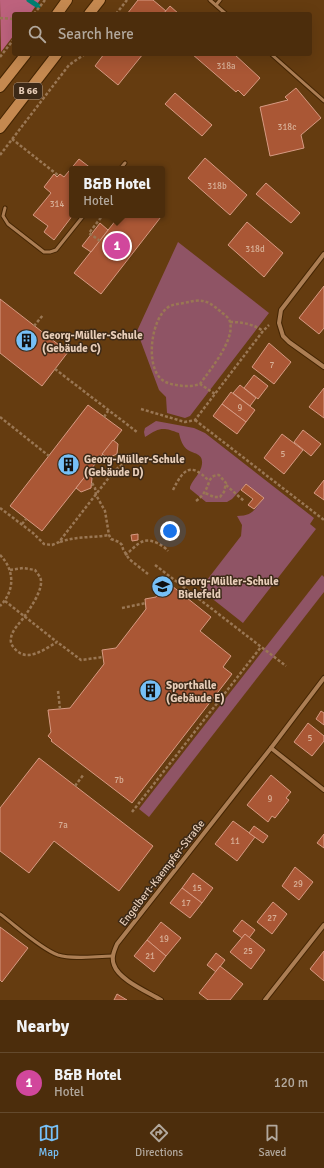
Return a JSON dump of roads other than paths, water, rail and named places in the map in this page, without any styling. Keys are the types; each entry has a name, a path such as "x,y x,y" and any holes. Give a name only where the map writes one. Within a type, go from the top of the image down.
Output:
{"main road":[{"path":"58,12 67,0"},
{"path":"91,12 100,0"},
{"name":"B 66","path":"0,87 24,56"},
{"name":"B 66","path":"0,128 55,56"}],"street":[{"path":"324,254 281,310 279,323 283,336 289,342 324,366"},
{"name":"Engelbert-Kaempfer-Straße","path":"113,956 117,944 324,678"},
{"path":"271,748 324,790"},
{"path":"265,1000 324,925"},
{"path":"113,956 114,965 120,975 161,1000"}],"lane":[{"path":"210,0 224,12"},
{"path":"216,5 220,0"},
{"path":"274,56 324,101"},
{"path":"5,208 3,216 8,224 44,252 56,250 82,218"},
{"path":"0,914 44,948 58,955 75,957 113,956"}],"waterway":[{"path":"29,0 38,6"}],"place":[{"name":"B&B Hotel","path":"117,246"},
{"name":"Georg-Müller-Schule (Gebäude C)","path":"26,341"},
{"name":"Georg-Müller-Schule (Gebäude D)","path":"68,465"},
{"name":"Georg-Müller-Schule Bielefeld","path":"162,587"},
{"name":"Sporthalle (Gebäude E)","path":"151,691"}]}
